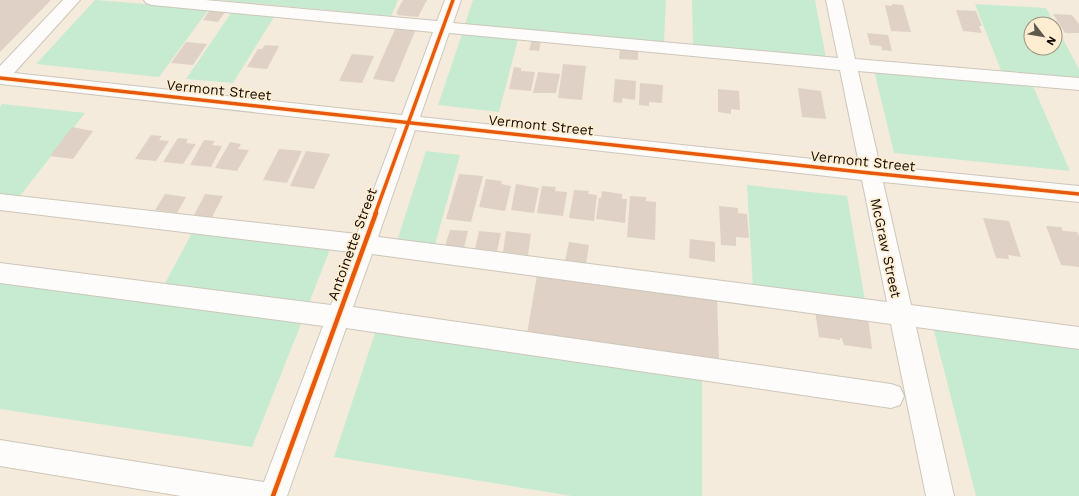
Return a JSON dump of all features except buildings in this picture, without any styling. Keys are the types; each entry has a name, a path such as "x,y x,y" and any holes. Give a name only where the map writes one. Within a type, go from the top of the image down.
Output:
{"street":[{"path":"0,78 72,0"},
{"path":"152,0 443,28 1079,84"},
{"name":"Antoinette Street","path":"273,496 453,0"},
{"name":"McGraw Street","path":"834,0 940,496"},
{"name":"Vermont Street","path":"0,78 870,173 1079,194"},
{"path":"0,202 364,244 1079,338"},
{"path":"0,273 338,317 383,321 891,396"},
{"path":"0,453 266,496"}],"green space":[{"path":"95,0 209,9 159,77 36,64"},
{"path":"219,0 398,0 391,16"},
{"path":"473,0 666,0 664,42 465,24"},
{"path":"692,0 815,0 826,58 693,47"},
{"path":"975,4 1046,8 1050,16 1023,16 1023,56 1063,56 1063,39 1079,69 1079,80 1002,73"},
{"path":"231,13 274,17 233,83 186,79"},
{"path":"462,34 518,39 499,112 438,105"},
{"path":"874,70 1032,84 1070,171 894,153"},
{"path":"2,104 85,113 19,197 0,195 0,107"},
{"path":"426,151 460,155 434,248 396,244"},
{"path":"747,185 847,196 865,300 753,287"},
{"path":"192,233 330,249 308,306 162,289"},
{"path":"0,280 303,319 252,447 0,409"},
{"path":"933,327 1079,347 1079,496 976,496"},
{"path":"376,330 702,377 702,496 572,496 334,457"}],"cycle path":[{"path":"273,496 453,0"},
{"path":"0,78 870,173 1079,194"}]}
